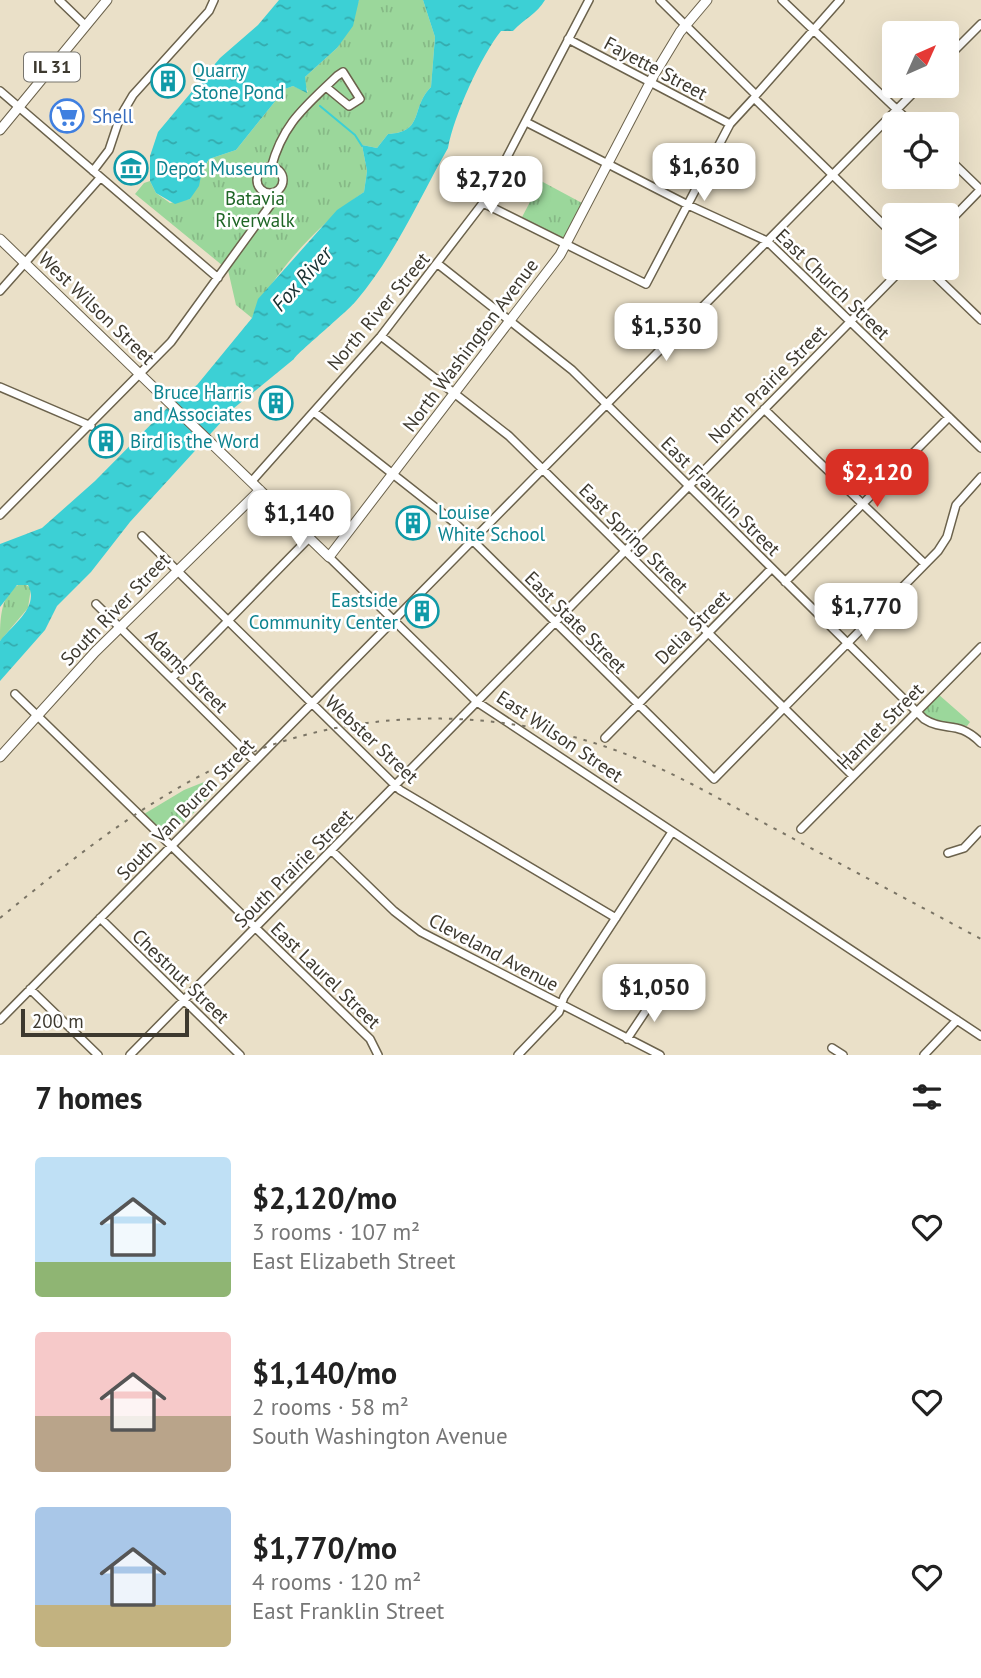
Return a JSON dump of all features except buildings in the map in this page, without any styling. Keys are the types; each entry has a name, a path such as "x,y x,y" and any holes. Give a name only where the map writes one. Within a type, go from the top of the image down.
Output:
{"main road":[{"name":"IL 31","path":"0,130 107,0"},
{"name":"North Washington Avenue","path":"329,557 511,321 565,246 651,82 686,25 707,0"},
{"name":"West Wilson Street","path":"0,239 170,402"},
{"name":"East Wilson Street","path":"170,402 329,557"},
{"name":"South River Street","path":"0,757 120,627 260,489"}],"street":[{"path":"59,0 86,25"},
{"path":"93,171 109,150 120,117 133,95 209,12 214,0"},
{"name":"North River Street","path":"252,481 382,336 483,204 589,0"},
{"path":"660,0 882,223"},
{"path":"782,0 900,112"},
{"path":"483,204 643,285 649,282 730,124 840,0"},
{"path":"959,46 981,23"},
{"name":"Fayette Street","path":"568,39 730,124"},
{"path":"271,168 286,127 326,87 343,72 360,99 349,106 326,87"},
{"path":"0,91 218,278"},
{"name":"South Van Buren Street","path":"0,1020 908,98"},
{"name":"East Church Street","path":"526,122 688,205 767,240 981,448"},
{"path":"271,168 278,170 283,180 278,190 270,193 262,190 258,179 261,172 271,168"},
{"path":"959,169 981,190 959,211"},
{"path":"0,291 100,178"},
{"path":"0,515 91,426 171,342 271,204 270,193"},
{"name":"East Franklin Street","path":"438,264 572,370 916,711 932,723 964,728 981,743"},
{"name":"North Prairie Street","path":"477,702 891,280"},
{"path":"939,280 981,320"},
{"name":"East Spring Street","path":"382,336 509,436 853,776"},
{"path":"0,387 91,426"},
{"path":"764,408 925,564"},
{"name":"East State Street","path":"314,412 393,473 471,540 714,779 784,708"},
{"path":"785,582 949,417"},
{"path":"784,708 944,542 956,505 981,477"},
{"name":"Webster Street","path":"142,536 395,786 433,812 487,840 616,918"},
{"path":"172,678 309,538"},
{"name":"East Wilson Street","path":"329,557 477,702 981,1036"},
{"name":"Delia Street","path":"605,738 771,569"},
{"name":"Adams Street","path":"96,604 254,760"},
{"name":"Hamlet Street","path":"801,829 981,647"},
{"name":"East Laurel Street","path":"15,694 372,1040 379,1055"},
{"name":"South Prairie Street","path":"130,1055 477,702"},
{"path":"948,853 964,848 981,830"},
{"path":"518,1055 559,1012 672,832"},
{"name":"Cleveland Avenue","path":"332,851 394,911 421,932 660,1055"},
{"name":"Chestnut Street","path":"100,918 240,1055"},
{"path":"30,989 98,1055"},
{"path":"627,1039 657,995"},
{"path":"924,1055 957,1020"},
{"path":"832,1048 843,1055"}],"green space":[{"name":"Batavia Riverwalk","path":"359,0 423,0 435,37 431,87 416,118 407,129 388,134 377,148 362,145 367,171 364,192 332,217 300,249 272,283 252,318 236,305 228,270 135,194 144,183 150,181 156,193 170,203 190,199 209,159 236,150 285,89 293,86 308,92 305,77 337,48"},
{"path":"541,181 582,203 562,241 521,219"},
{"path":"23,583 31,588 28,608 0,641 1,615 6,599 15,587"},
{"path":"938,694 970,722 967,726 937,721 924,714 924,708"},
{"path":"209,780 220,786 168,839 144,814 184,790"}],"water":[{"path":"279,0 359,0 353,26 337,48 305,77 307,93 293,86 285,89 236,150 209,159 202,171 199,186 190,199 175,204 156,193 150,181 150,156 158,132 220,58 258,25"},
{"name":"Fox River","path":"423,0 545,0 513,31 501,31 493,42 462,103 448,148 395,246 356,301 294,359 234,408 130,522 91,572 57,606 45,630 0,681 0,641 28,608 31,593 28,585 17,585 0,607 0,544 42,528 95,481 178,397 197,385 252,318 258,299 337,210 364,192 367,171 362,145 377,148 388,134 407,129 416,118 431,87 435,37"}],"waterway":[{"path":"320,106 355,135 362,146"}],"railway":[{"path":"0,918 119,826 183,785 216,768 296,737 344,726 393,720 442,719 540,729 633,757 689,783 981,939"}],"place":[{"name":"Quarry Stone Pond","path":"168,81"},
{"name":"Shell","path":"67,116"},
{"name":"Depot Museum","path":"131,168"},
{"name":"Bruce Harris and Associates","path":"276,403"},
{"name":"Bird is the Word","path":"106,441"},
{"name":"Louise White School","path":"413,523"},
{"name":"Eastside Community Center","path":"422,611"}]}
